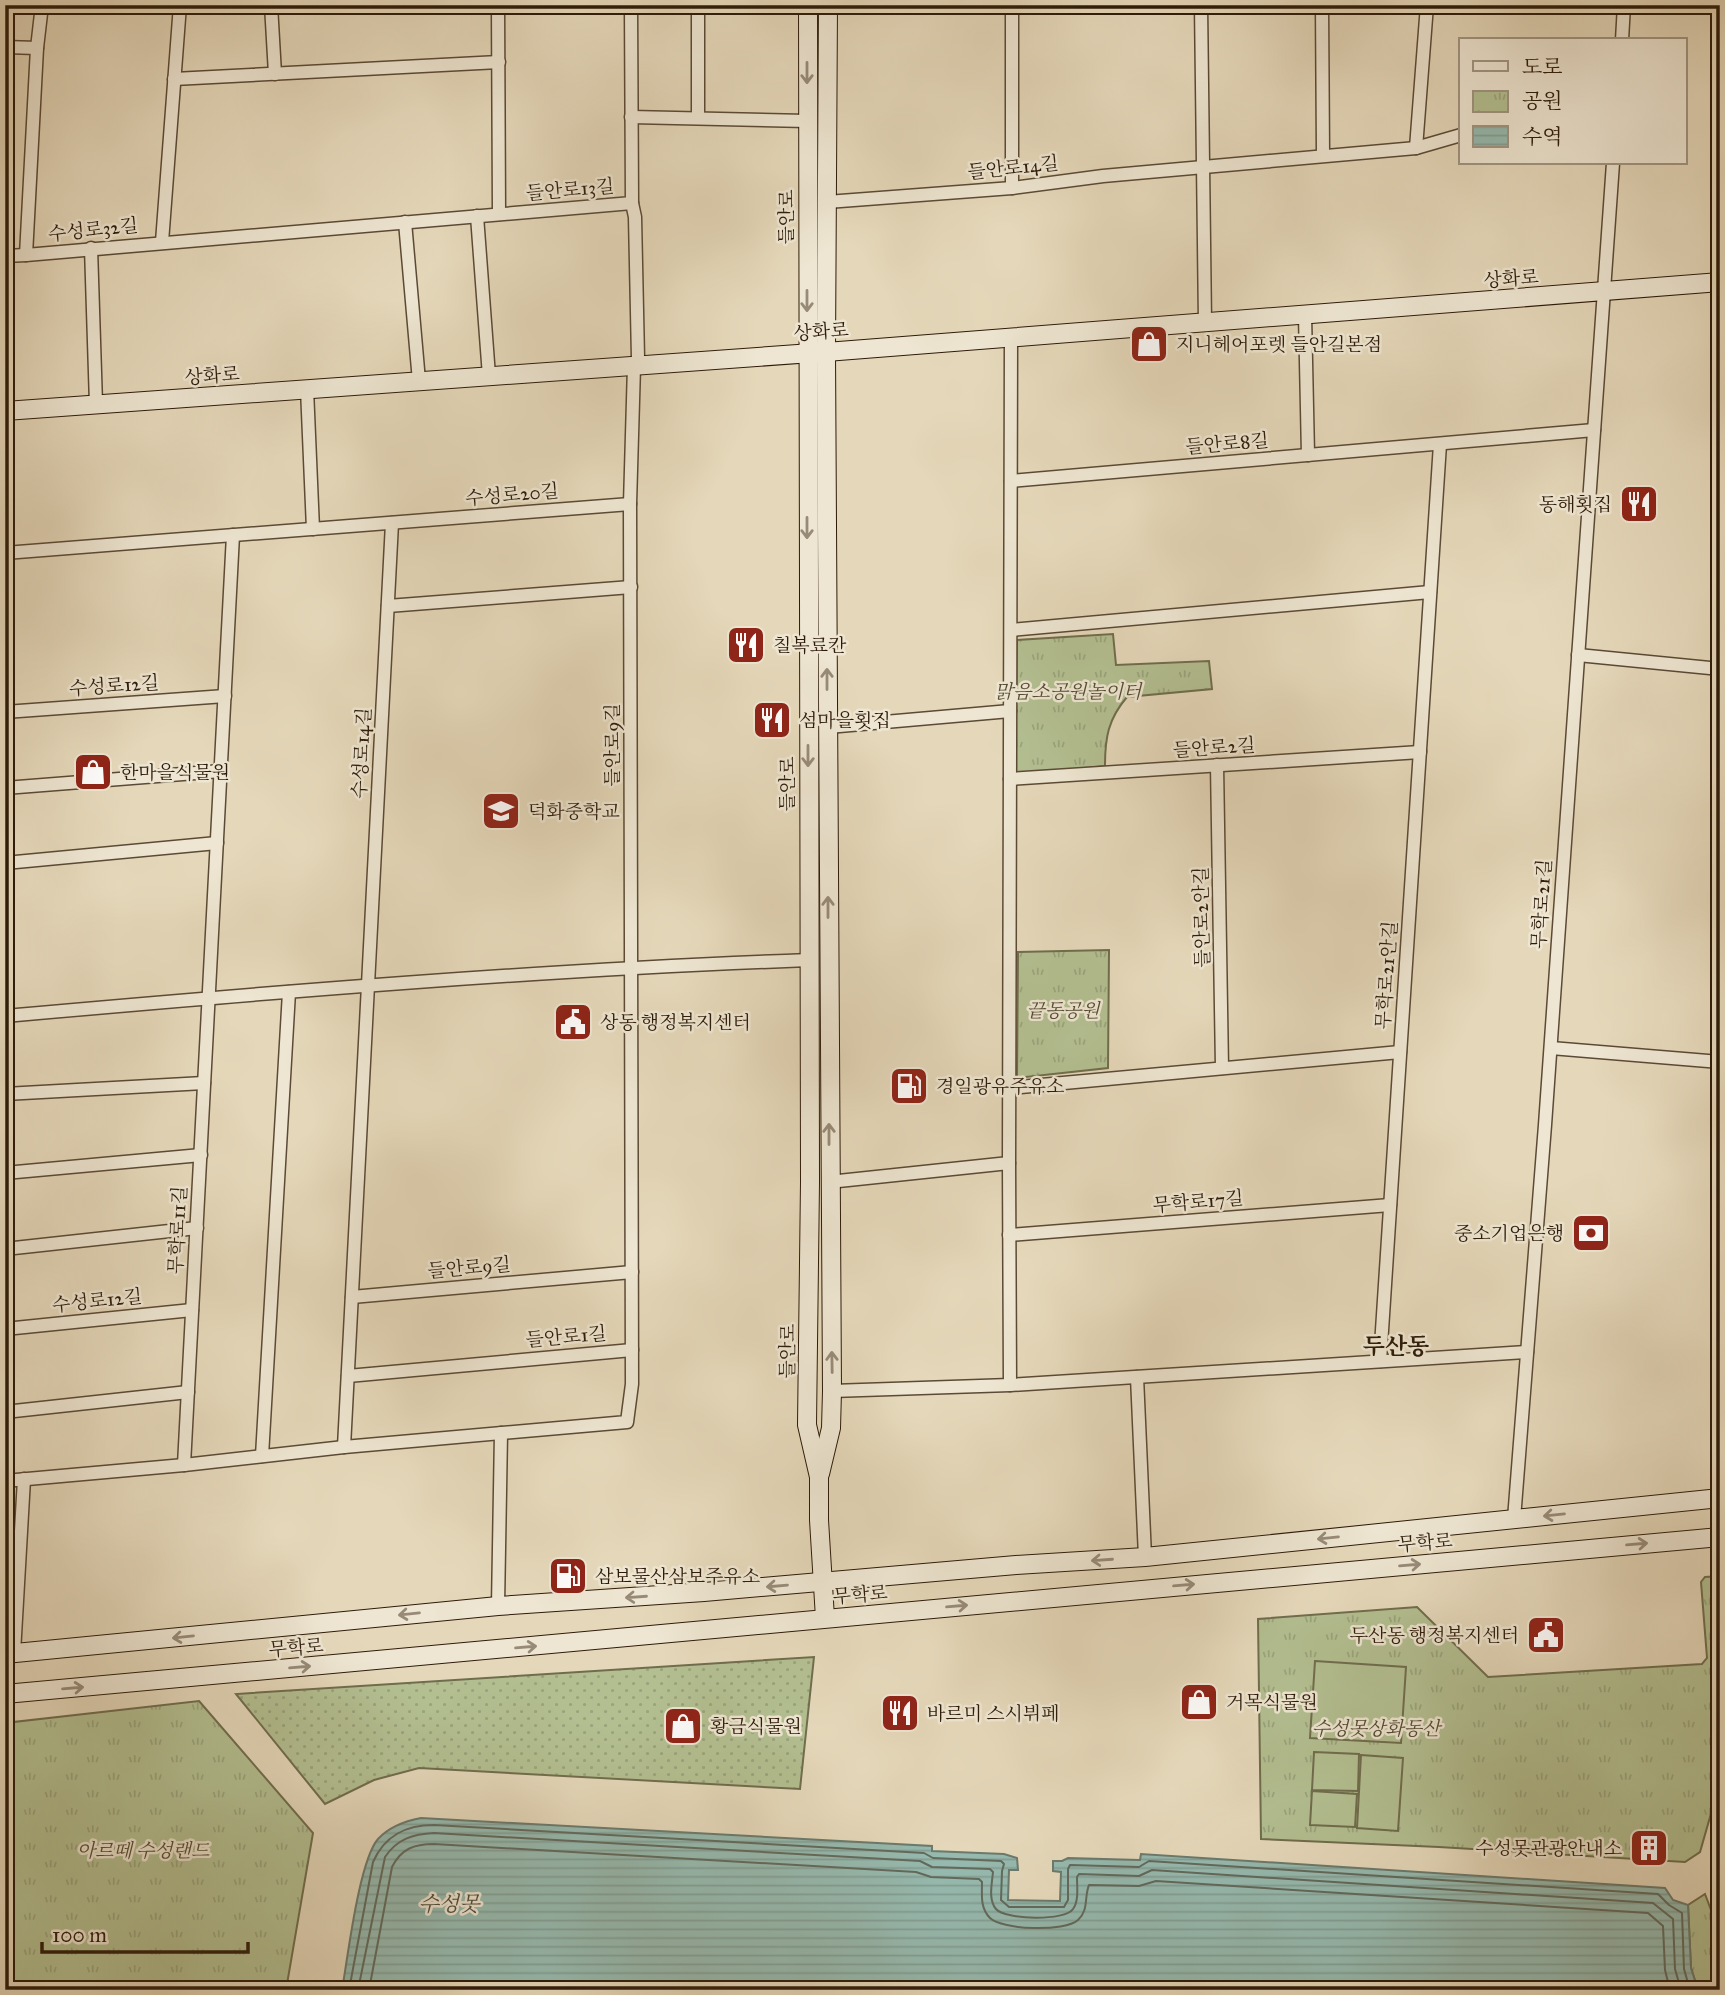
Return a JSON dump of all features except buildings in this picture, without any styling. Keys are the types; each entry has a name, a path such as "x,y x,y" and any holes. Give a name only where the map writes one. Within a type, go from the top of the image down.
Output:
{"main road":[{"name":"들안로","path":"808,5 807,1425 819,1477 825,1618"},
{"name":"들안로","path":"819,1477 831,1428 832,1391 826,352 828,5"},
{"name":"상화로","path":"6,415 96,404 807,354 1720,282"},
{"name":"무학로","path":"10,1654 498,1606 1145,1557 1720,1499"},
{"name":"무학로","path":"5,1694 1720,1537"}],"street":[{"name":"수성로32길","path":"42,5 37,48 26,255 499,214"},
{"name":"수성로32길","path":"162,242 180,5"},
{"path":"271,5 275,74"},
{"name":"들안로13길","path":"498,5 499,214 632,204 631,5"},
{"path":"698,5 698,118"},
{"path":"1012,5 1012,188"},
{"path":"1201,5 1205,323"},
{"path":"1322,5 1323,155"},
{"path":"1416,148 1427,5"},
{"path":"1622,38 1624,5"},
{"path":"5,47 37,48"},
{"path":"174,79 499,62"},
{"path":"631,117 807,121"},
{"name":"들안로14길","path":"827,202 1012,188 1203,166 1416,148 1459,136"},
{"name":"무학로21길","path":"1514,1519 1551,1048 1613,164"},
{"path":"388,606 631,587 630,504 634,366 638,358 635,217 632,204"},
{"path":"477,216 489,376"},
{"path":"405,222 419,381"},
{"path":"91,248 96,404"},
{"path":"5,256 26,255"},
{"path":"1305,315 1308,455"},
{"path":"1010,1385 1011,338"},
{"path":"307,389 313,529"},
{"name":"들안로8길","path":"1011,481 1594,430"},
{"name":"무학로21안길","path":"1380,1361 1440,444"},
{"name":"수성로20길","path":"5,554 630,504"},
{"name":"수성로14길","path":"368,986 392,523"},
{"path":"209,998 233,535"},
{"name":"들안로9길","path":"631,587 632,1350"},
{"path":"1011,630 1430,592"},
{"path":"1578,655 1720,669"},
{"name":"수성로12길","path":"5,712 225,696"},
{"path":"828,727 1010,711"},
{"name":"들안로2길","path":"1010,779 1420,752"},
{"name":"들안로2안길","path":"1217,765 1222,1068"},
{"path":"5,788 221,771"},
{"path":"5,863 217,843"},
{"path":"5,1016 631,966 809,960"},
{"path":"344,1447 368,986"},
{"path":"262,1456 289,992"},
{"name":"무학로11길","path":"184,1465 209,998"},
{"path":"1551,1048 1720,1062"},
{"path":"1009,1088 1400,1052"},
{"path":"5,1094 204,1083"},
{"path":"5,1173 201,1155"},
{"path":"829,1182 1009,1163"},
{"name":"무학로17길","path":"1009,1235 1390,1205"},
{"path":"5,1249 197,1228"},
{"name":"들안로9길","path":"352,1297 632,1272"},
{"name":"수성로12길","path":"5,1329 192,1310"},
{"name":"들안로1길","path":"348,1376 632,1350 632,1384 627,1422 501,1433"},
{"path":"832,1391 1010,1385 1527,1352"},
{"path":"1136,1377 1145,1557"},
{"path":"5,1412 188,1392"},
{"path":"5,1480 501,1433 498,1606"},
{"name":"무학로","path":"10,1654 24,1479"}],"green space":[{"name":"맑음소공원놀이터","path":"1113,634 1116,665 1209,661 1212,689 1127,697 1109,729 1105,766 1015,775 1017,640"},
{"name":"끝동공원","path":"1109,950 1108,1068 1017,1078 1018,952"},
{"name":"수성못상화동산","path":"1720,1576 1720,1782 1700,1852 1685,1862 1261,1839 1258,1619 1417,1607 1488,1677 1702,1664 1707,1658 1701,1582 1705,1577"},
{"path":"814,1657 800,1789 419,1768 374,1780 325,1804 236,1694"},
{"path":"1315,1661 1406,1667 1401,1743 1310,1738"},
{"name":"아르떼 수성랜드","path":"199,1701 313,1833 286,1990 5,1990 5,1723"},
{"path":"1314,1752 1359,1754 1358,1791 1312,1790"},
{"path":"1361,1755 1403,1758 1398,1831 1357,1828"},
{"path":"1312,1791 1357,1794 1355,1827 1310,1825"},
{"path":"1705,1894 1720,1934 1720,1990 1698,1990 1691,1968 1688,1905"}],"water":[{"name":"수성못","path":"421,1818 932,1846 932,1851 1004,1854 1017,1858 1018,1870 1009,1870 1008,1900 1060,1901 1061,1872 1053,1871 1053,1861 1068,1858 1140,1860 1141,1854 1665,1888 1673,1900 1688,1905 1691,1968 1698,1990 342,1990 360,1887 371,1850 378,1839 393,1827"}],"place":[{"name":"지니헤어포렛 들안길본점","path":"1149,344"},
{"name":"동해횟집","path":"1639,504"},
{"name":"칠복료칸","path":"746,645"},
{"name":"섬마을횟집","path":"772,720"},
{"name":"한마을식물원","path":"93,772"},
{"name":"덕화중학교","path":"501,811"},
{"name":"상동 행정복지센터","path":"573,1022"},
{"name":"경일광유주유소","path":"909,1086"},
{"name":"중소기업은행","path":"1591,1233"},
{"name":"삼보물산삼보주유소","path":"568,1576"},
{"name":"두산동 행정복지센터","path":"1546,1635"},
{"name":"거목식물원","path":"1199,1702"},
{"name":"바르미 스시뷔페","path":"900,1713"},
{"name":"황금식물원","path":"683,1726"},
{"name":"수성못관광안내소","path":"1649,1848"}],"district":[{"name":"두산동","path":"1396,1346"}]}
